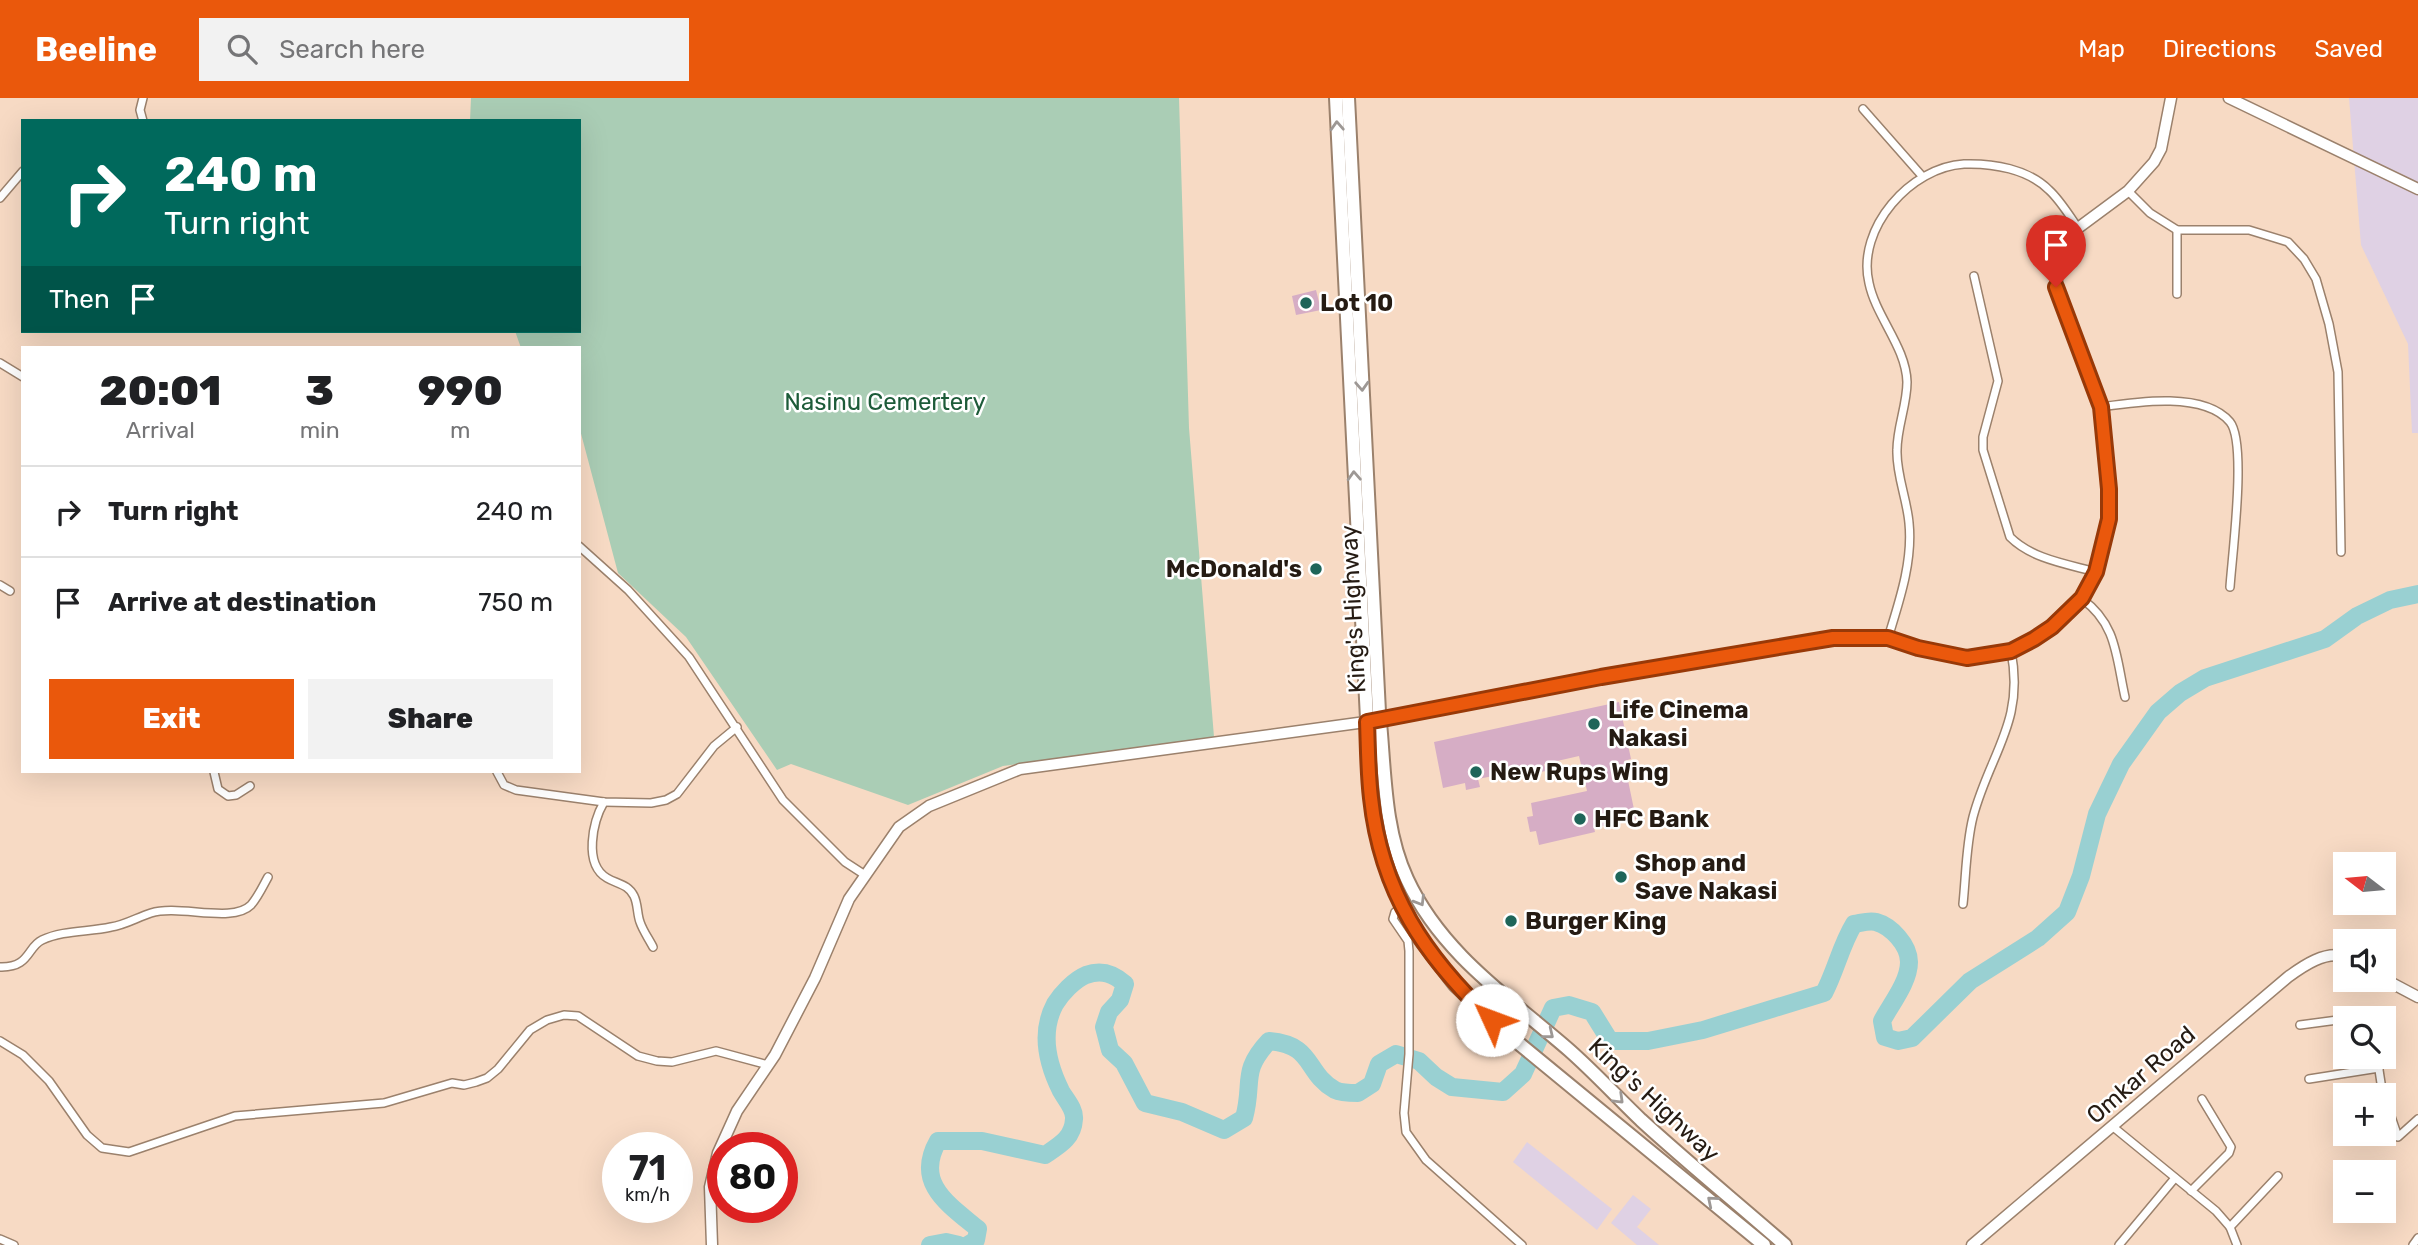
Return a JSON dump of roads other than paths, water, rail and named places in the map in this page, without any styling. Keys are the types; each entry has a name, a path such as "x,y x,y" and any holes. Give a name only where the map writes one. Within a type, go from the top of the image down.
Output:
{"highway":[{"name":"King's Highway","path":"1336,98 1373,721 1393,840 1406,879 1434,925 1474,971 1570,1051 1641,1120 1785,1245"},
{"name":"King's Highway","path":"1348,98 1373,721 1371,799 1383,852 1402,907 1416,934 1455,985 1511,1037 1764,1245"}],"street":[{"path":"142,119 140,110 143,98"},
{"path":"712,1245 710,1187 718,1153 737,1111 768,1065 815,978 849,899 899,827 929,806 972,786 1020,769 1373,721 1601,677 1833,638 1888,638 1918,648 1967,658 2011,651 2052,627 2082,598 2096,572 2109,519 2109,489 2101,407 2056,287 2060,252 2065,240 2128,191 2154,162 2161,149 2171,98"},
{"path":"2229,98 2418,189"},
{"path":"1863,109 1922,176"},
{"path":"1888,638 1905,578 1910,527 1896,453 1907,382 1902,360 1871,289 1868,272 1873,240 1897,196 1922,176 1963,164 1986,164 2017,171 2050,190 2078,228"},
{"path":"0,198 21,173"},
{"path":"2128,191 2150,213 2176,230 2249,230 2288,242 2304,259 2316,279 2329,324 2337,372 2342,552"},
{"path":"2176,230 2177,294"},
{"path":"1974,276 1998,381 1983,437 1983,450 2010,537 2019,546 2046,558 2096,572"},
{"path":"0,363 21,376"},
{"path":"2101,407 2131,402 2183,402 2212,410 2229,421 2235,430 2238,456 2230,587"},
{"path":"581,548 628,590 689,657 783,800 845,862 865,875"},
{"path":"0,585 10,591"},
{"path":"2082,598 2097,610 2111,631 2125,697"},
{"path":"1964,904 1972,819 1982,786 2010,722 2015,701 2016,677 2011,651"},
{"path":"498,773 504,785 516,790 604,802 651,803 677,794 715,746 737,727"},
{"path":"214,773 216,785 224,795 232,797 250,786"},
{"path":"604,802 597,815 592,841 597,869 605,877 626,886 633,894 639,920 653,947"},
{"path":"0,967 22,962 39,941 57,935 114,927 153,912 172,909 224,914 240,911 252,904 268,877"},
{"path":"1402,907 1395,912 1393,919 1408,941 1409,1054 1404,1113 1406,1132 1426,1160 1522,1245"},
{"name":"Omkar Road","path":"1972,1245 2296,971 2320,958 2333,956"},
{"path":"2396,985 2418,997"},
{"path":"0,1041 23,1055 49,1081 87,1135 102,1148 129,1152 235,1116 384,1103 452,1083 464,1085 476,1082 488,1078 498,1069 530,1030 547,1020 564,1016 578,1016 638,1056 656,1061 672,1062 716,1051 768,1065"},
{"path":"2300,1025 2333,1021"},
{"path":"2309,1079 2373,1069"},
{"path":"2191,1191 2229,1153 2231,1147 2202,1099"},
{"path":"2396,1132 2398,1137 2418,1119"},
{"path":"2112,1126 2216,1211 2230,1227 2236,1245"},
{"path":"2230,1227 2278,1176"},
{"path":"2119,1245 2175,1178"},
{"path":"2413,1245 2418,1238"},
{"path":"0,1239 14,1245"}],"waterway":[{"path":"968,1245 976,1240 978,1229 946,1201 932,1181 930,1169 938,1141 982,1141 1045,1155 1065,1140 1073,1126 1074,1115 1052,1070 1047,1048 1048,1025 1055,1004 1081,977 1097,972 1117,978 1125,984 1120,1000 1109,1012 1104,1027 1110,1050 1124,1063 1145,1103 1182,1112 1224,1130 1244,1118 1251,1069 1269,1041 1294,1048 1308,1060 1325,1083 1340,1092 1358,1093 1372,1084 1379,1064 1396,1054 1419,1061 1452,1087 1503,1092 1523,1074 1553,1008 1569,1005 1592,1012 1610,1041 1648,1041 1703,1030 1824,993 1854,924 1868,921 1882,924 1898,937 1906,949 1909,962 1906,977 1882,1021 1885,1037 1898,1041 1912,1038 1970,981 2038,938 2067,912 2081,876 2097,814 2121,764 2158,712 2180,693 2205,678 2325,639 2357,616 2390,600 2418,594"},
{"path":"930,1245 946,1242 959,1245"}],"place":[{"name":"Lot 10","path":"1306,303"},
{"name":"McDonald's","path":"1316,569"},
{"name":"Life Cinema Nakasi","path":"1594,724"},
{"name":"New Rups Wing","path":"1476,772"},
{"name":"HFC Bank","path":"1580,819"},
{"name":"Shop and Save Nakasi","path":"1621,877"},
{"name":"Burger King","path":"1511,921"}],"park label":[{"name":"Nasinu Cemertery","path":"885,402"}]}
